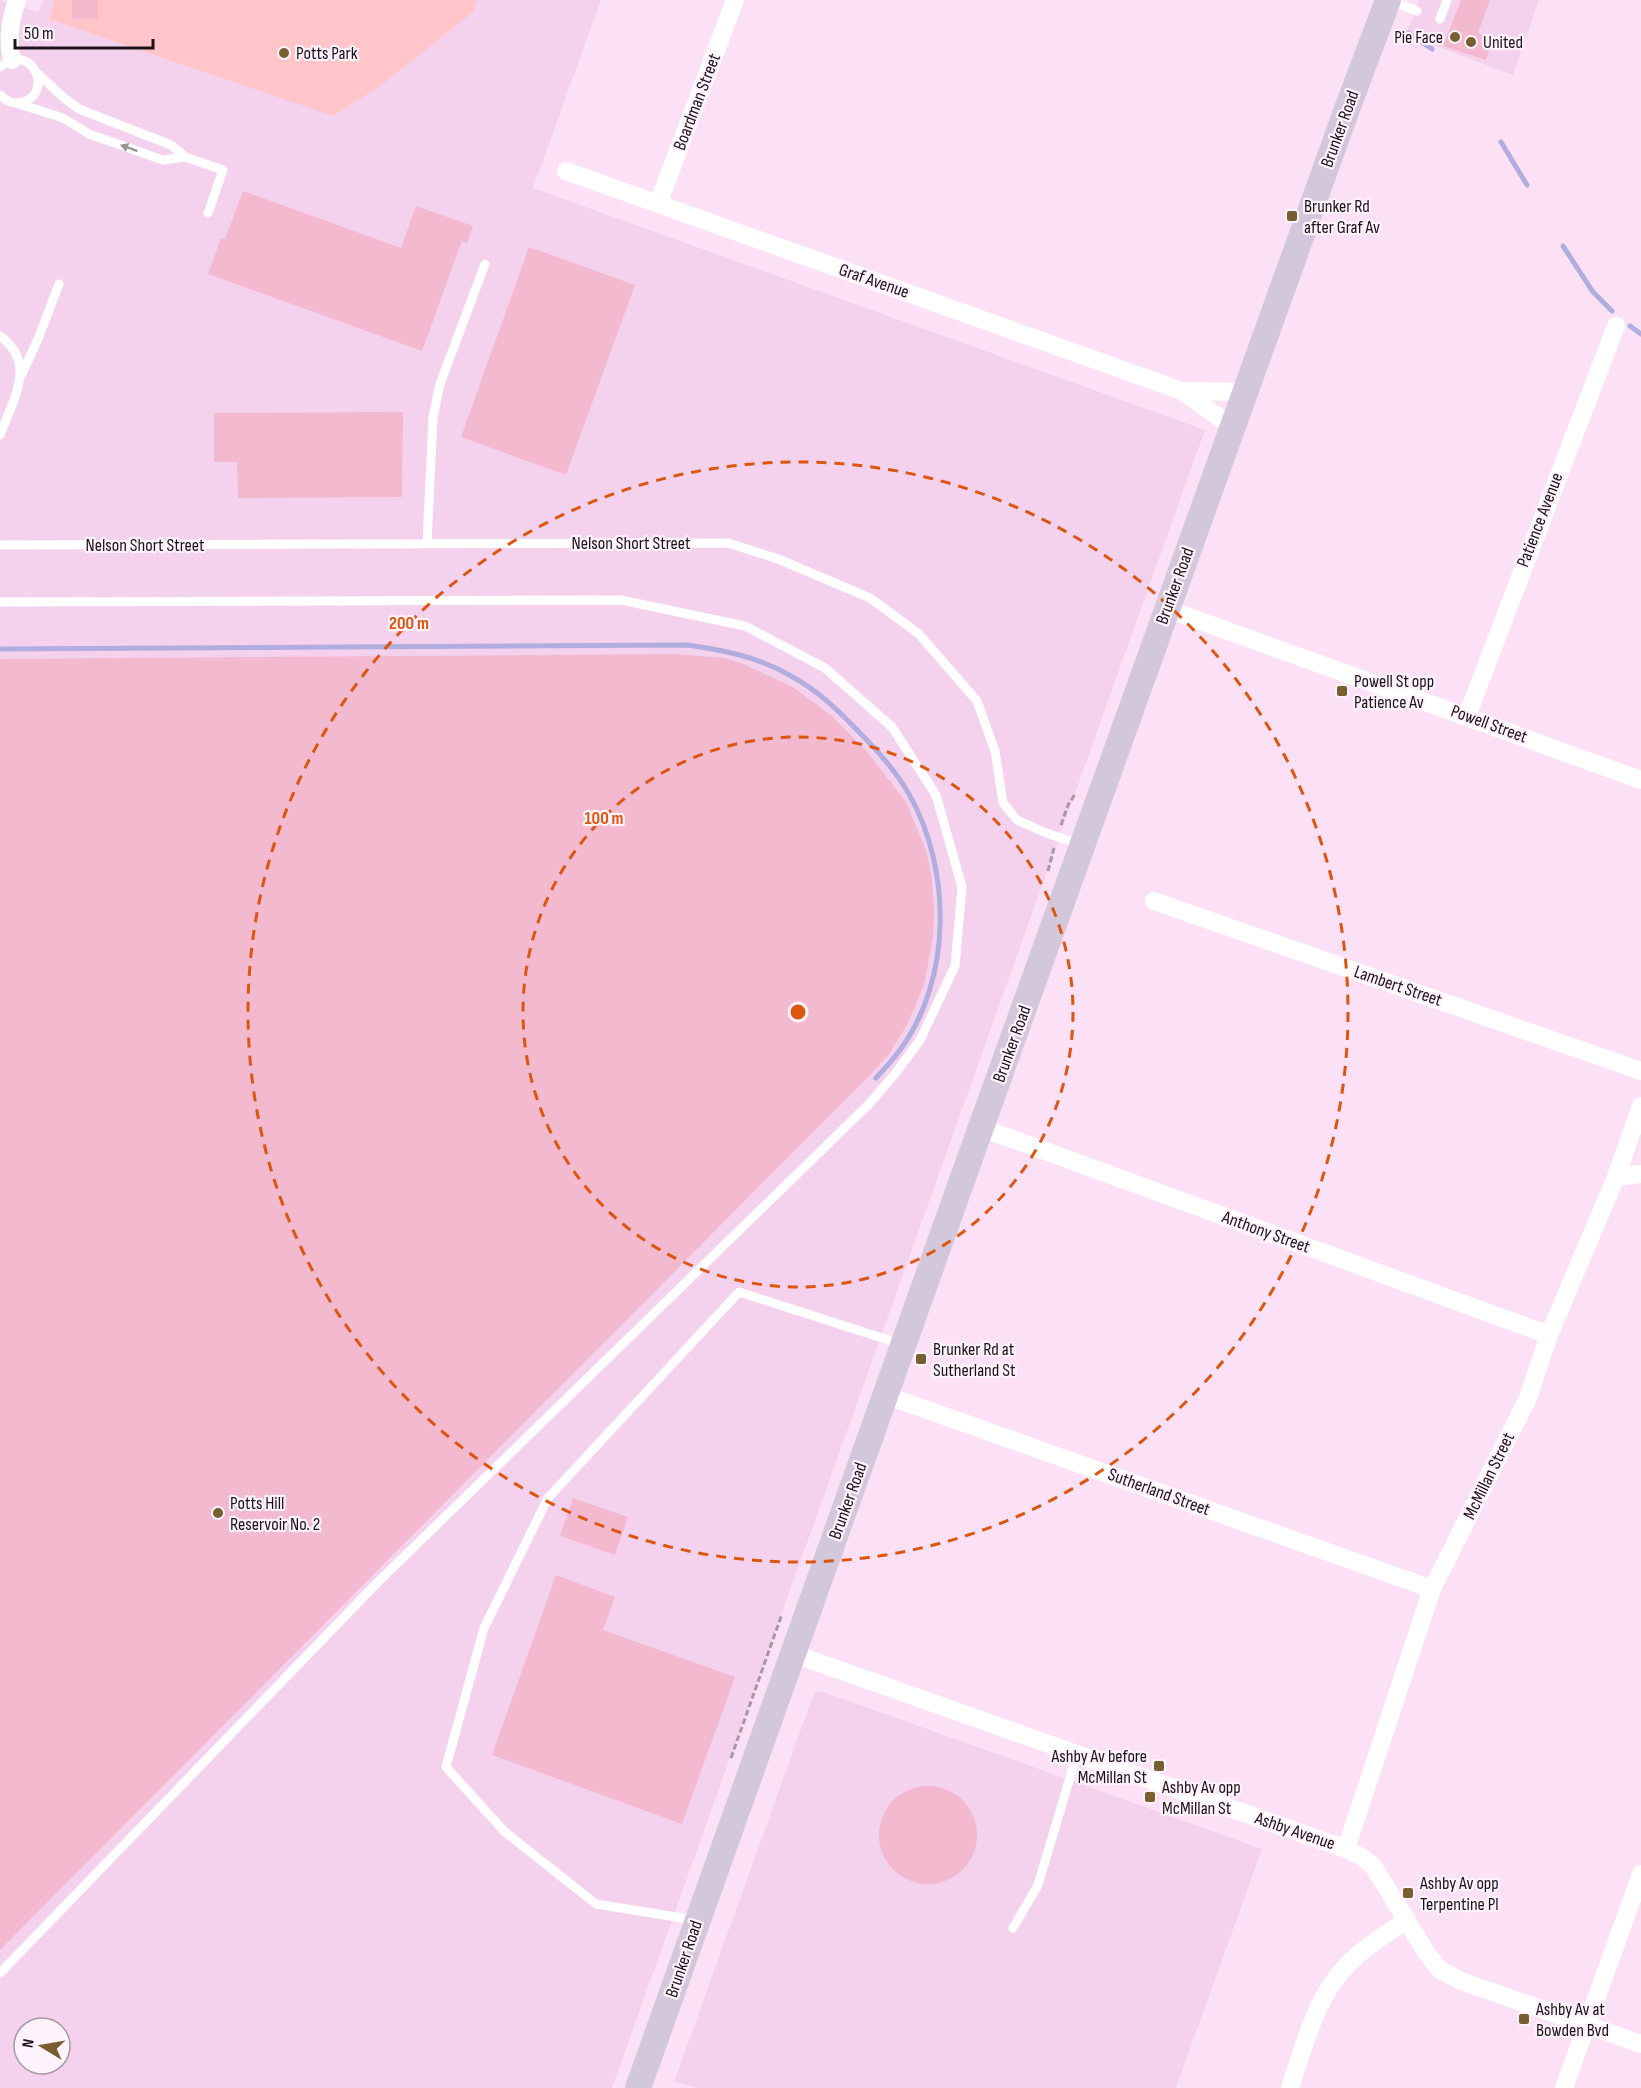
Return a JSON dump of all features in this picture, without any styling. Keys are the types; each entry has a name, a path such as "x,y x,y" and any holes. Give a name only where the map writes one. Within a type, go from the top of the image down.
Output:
{"main road":[{"name":"Brunker Road","path":"638,2088 1232,427 1389,0"}],"street":[{"path":"6,64 11,21 17,0"},
{"name":"Boardman Street","path":"658,204 735,0"},
{"name":"Graf Avenue","path":"566,171 1182,391 1232,427"},
{"name":"Patience Avenue","path":"1467,716 1616,326"},
{"name":"Graf Avenue","path":"1182,391 1245,392"},
{"name":"Powell Street","path":"1167,609 1641,780"},
{"name":"Lambert Street","path":"1154,901 1641,1071"},
{"name":"McMillan Street","path":"1346,1849 1432,1589 1528,1398 1549,1335 1616,1177 1641,1106"},
{"name":"Anthony Street","path":"982,1128 1549,1335"},
{"path":"1616,1177 1641,1174"},
{"name":"Sutherland Street","path":"885,1395 1432,1589"},
{"name":"Ashby Avenue","path":"794,1654 1346,1849 1373,1866 1428,1955 1440,1970 1461,1981 1641,2044"},
{"path":"1563,2088 1641,1874"},
{"path":"1290,2088 1313,2020 1335,1979 1366,1947 1407,1920"}],"lane":[{"path":"1389,0 1417,12"},
{"path":"1440,19 1447,0"},
{"path":"6,64 24,61 79,109 171,145 185,157 223,170 208,213"},
{"path":"16,103 24,102 34,94 38,87 35,70"},
{"path":"0,95 9,102 63,118 89,134 163,160 185,157"},
{"path":"427,543 433,417 440,384 485,264"},
{"path":"0,435 21,376 59,284"},
{"path":"0,336 16,355 21,376"},
{"name":"Nelson Short Street","path":"0,545 728,543 778,559 870,598 919,634 977,701 995,751 1003,803 1017,820 1082,845"},
{"path":"0,602 621,600 745,626 825,668 892,727 936,795 962,887 955,966 920,1040 868,1105 376,1584 0,1973"},
{"path":"697,1921 596,1904 505,1832 446,1767 484,1628 548,1498 739,1292 904,1345"},
{"path":"1013,1928 1038,1885 1077,1754"}],"shaded area":[{"path":"0,0 38,12 43,0 601,0 533,188 1205,430 612,2088 0,2088"},
{"name":"Potts Park","path":"55,0 477,0 473,12 380,86 333,116 49,19"},
{"path":"1419,0 1539,0 1513,75 1406,35"},
{"path":"821,1691 1262,1849 1176,2088 699,2088 674,2082 814,1693"}],"building":[{"path":"72,0 98,0 98,19 72,19"},
{"path":"1461,0 1490,0 1478,33 1493,38 1486,60 1443,46"},
{"path":"243,191 401,248 416,206 473,226 467,243 462,241 422,351 208,274 221,238 225,239"},
{"path":"529,247 635,285 566,475 461,437"},
{"path":"403,412 402,497 238,498 237,462 214,462 214,413"},
{"name":"Potts Hill Reservoir No. 2","path":"677,654 724,658 741,663 793,687 832,716 868,753 906,802 926,850 932,879 934,910 933,938 924,985 907,1025 889,1054 870,1075 0,1950 0,659"},
{"path":"573,1498 628,1517 615,1555 560,1536"},
{"path":"556,1575 615,1597 603,1630 735,1677 682,1824 492,1755"},
{"path":"928,1786 947,1789 963,1800 974,1816 977,1835 974,1854 963,1870 947,1881 928,1884 909,1881 893,1870 882,1854 879,1835 882,1816 893,1800 909,1789"}],"waterway":[{"path":"1408,33 1432,49"},
{"path":"1501,142 1527,185"},
{"path":"1563,246 1593,292 1612,311"},
{"path":"1630,326 1641,334"},
{"path":"0,649 687,645 740,655 779,669 827,701 886,761 909,794 923,824 933,856 939,890 940,924 937,958 929,991 917,1022 900,1050 876,1078"}],"place":[{"name":"Pie Face","path":"1455,37"},
{"name":"United","path":"1471,42"},
{"name":"Potts Park","path":"284,53"},
{"name":"Brunker Rd after Graf Av","path":"1292,216"},
{"name":"Powell St opp Patience Av","path":"1342,691"},
{"name":"Brunker Rd at Sutherland St","path":"921,1359"},
{"name":"Potts Hill Reservoir No. 2","path":"218,1513"},
{"name":"Ashby Av before McMillan St","path":"1159,1766"},
{"name":"Ashby Av opp McMillan St","path":"1150,1797"},
{"name":"Ashby Av opp Terpentine Pl","path":"1408,1893"},
{"name":"Ashby Av at Bowden Bvd","path":"1524,2019"}]}
